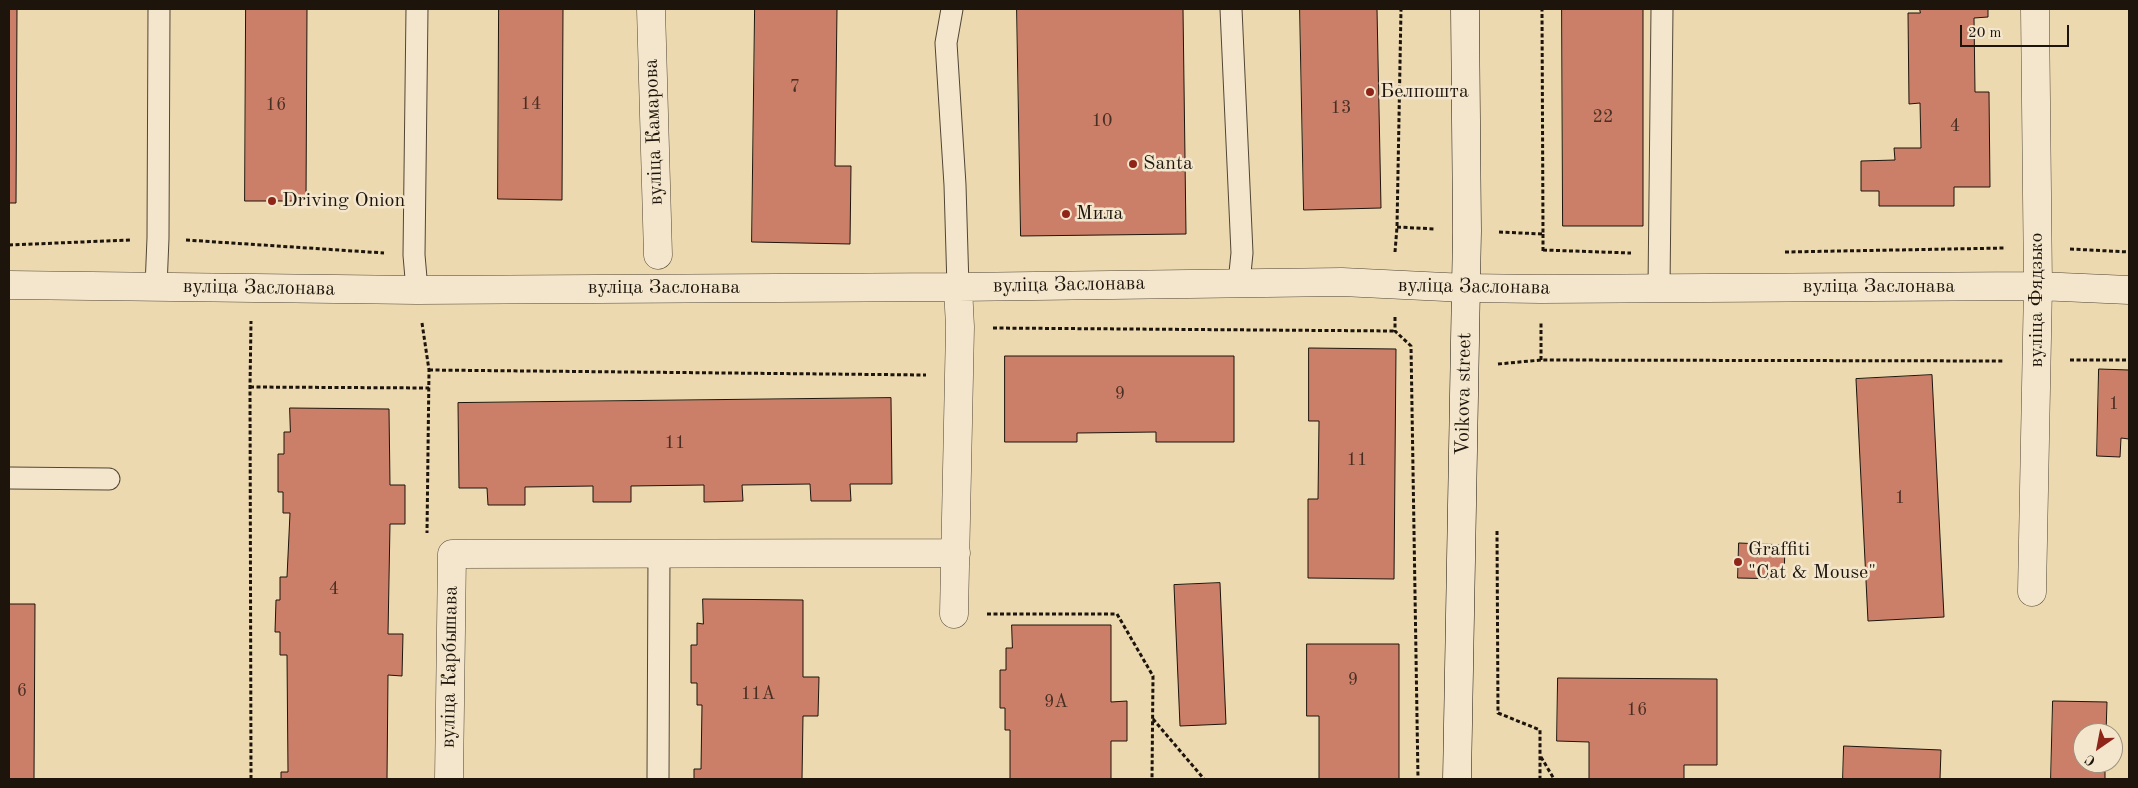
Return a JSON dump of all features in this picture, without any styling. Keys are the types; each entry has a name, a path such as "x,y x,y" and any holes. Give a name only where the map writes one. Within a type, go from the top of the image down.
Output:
{"street":[{"name":"вуліца Камарова","path":"651,9 658,255"},
{"name":"Voikova street","path":"1457,779 1467,231 1465,9"},
{"name":"вуліца Фядзько","path":"2032,592 2038,286 2035,9"},
{"name":"вуліца Заслонава","path":"9,285 417,290 958,287 1342,282 1466,288 2038,286 2129,290"},
{"path":"954,614 960,327 958,287"},
{"path":"452,554 956,553"},
{"name":"вуліца Карбышава","path":"449,779 452,554"}],"lane":[{"path":"156,287 159,9"},
{"path":"417,9 414,255 417,290"},
{"path":"952,9 946,42 955,185 958,287"},
{"path":"1231,9 1242,253 1239,282"},
{"path":"1659,288 1662,9"},
{"path":"9,478 109,479"},
{"path":"658,779 659,554"}],"path":[{"path":"1395,331 1401,9"},
{"path":"1397,227 1543,234 1542,9"},
{"path":"9,245 158,238 414,255"},
{"path":"1781,252 2038,247 2129,252"},
{"path":"1543,250 1659,254"},
{"path":"1387,252 1396,252"},
{"path":"251,779 250,387 252,288"},
{"path":"417,290 429,370 427,552 452,554"},
{"path":"960,327 1395,331 1411,346 1418,779"},
{"path":"1496,374 1496,364 1541,360 2129,360"},
{"path":"429,370 959,376"},
{"path":"250,387 428,388"},
{"path":"1497,523 1498,713 1540,730 1540,779"},
{"path":"954,614 1117,614 1153,676 1152,779"},
{"path":"1152,718 1204,779"},
{"path":"1540,756 1554,779"}],"building":[{"path":"9,9 17,9 16,203 9,203"},
{"path":"246,9 307,9 306,201 245,201"},
{"path":"499,9 563,9 562,200 498,199"},
{"path":"755,9 837,9 835,166 851,166 850,244 752,242"},
{"path":"1017,9 1183,9 1186,234 1021,236"},
{"path":"1300,9 1377,9 1381,208 1304,210"},
{"path":"1562,9 1643,9 1643,226 1563,226"},
{"path":"1920,9 1988,9 1988,17 1974,18 1975,92 1989,92 1990,187 1954,187 1954,206 1879,206 1879,191 1861,191 1861,161 1895,160 1894,148 1921,148 1920,103 1909,104 1908,13 1920,13"},
{"path":"1309,348 1396,349 1394,579 1308,578 1308,499 1318,499 1319,421 1309,421"},
{"path":"1005,356 1234,356 1234,442 1156,442 1156,432 1077,433 1077,442 1005,442"},
{"path":"2099,369 2129,370 2129,439 2121,438 2120,457 2097,456"},
{"path":"1932,375 1944,617 1868,621 1856,379"},
{"path":"891,398 892,484 850,484 851,501 811,501 810,484 742,485 743,501 704,502 704,485 631,486 631,502 593,502 593,486 525,487 525,505 488,505 487,488 459,488 458,403"},
{"path":"290,408 389,409 390,485 405,485 405,524 390,524 388,634 403,634 402,676 388,675 387,779 281,779 281,772 288,772 287,655 280,655 280,632 275,632 276,600 280,600 280,577 287,577 290,513 283,513 283,492 278,492 278,454 284,454 284,432 290,432"},
{"path":"1739,543 1785,545 1784,579 1738,578"},
{"path":"1220,583 1226,724 1180,726 1174,585"},
{"path":"703,599 803,600 803,677 819,677 818,716 803,716 802,779 694,779 694,769 701,769 702,705 697,705 697,683 691,683 691,645 697,645 697,623 703,624"},
{"path":"9,604 35,604 34,779 9,779"},
{"path":"1012,625 1111,625 1111,702 1127,701 1127,741 1111,741 1111,779 1010,779 1010,730 1005,730 1005,708 1000,708 1000,670 1006,670 1006,648 1012,648"},
{"path":"1307,644 1399,644 1399,779 1319,779 1319,716 1307,716"},
{"path":"1558,678 1717,679 1717,765 1684,765 1684,779 1589,779 1589,742 1557,741"},
{"path":"2053,701 2107,702 2106,723 2073,723 2073,773 2105,773 2105,779 2051,779"},
{"path":"1844,746 1941,750 1940,779 1843,779"}],"place":[{"name":"Белпошта","path":"1370,92"},
{"name":"Santa","path":"1133,164"},
{"name":"Driving Onion","path":"272,201"},
{"name":"Мила","path":"1066,214"},
{"name":"Graffiti \"Cat & Mouse\"","path":"1738,562"}]}
